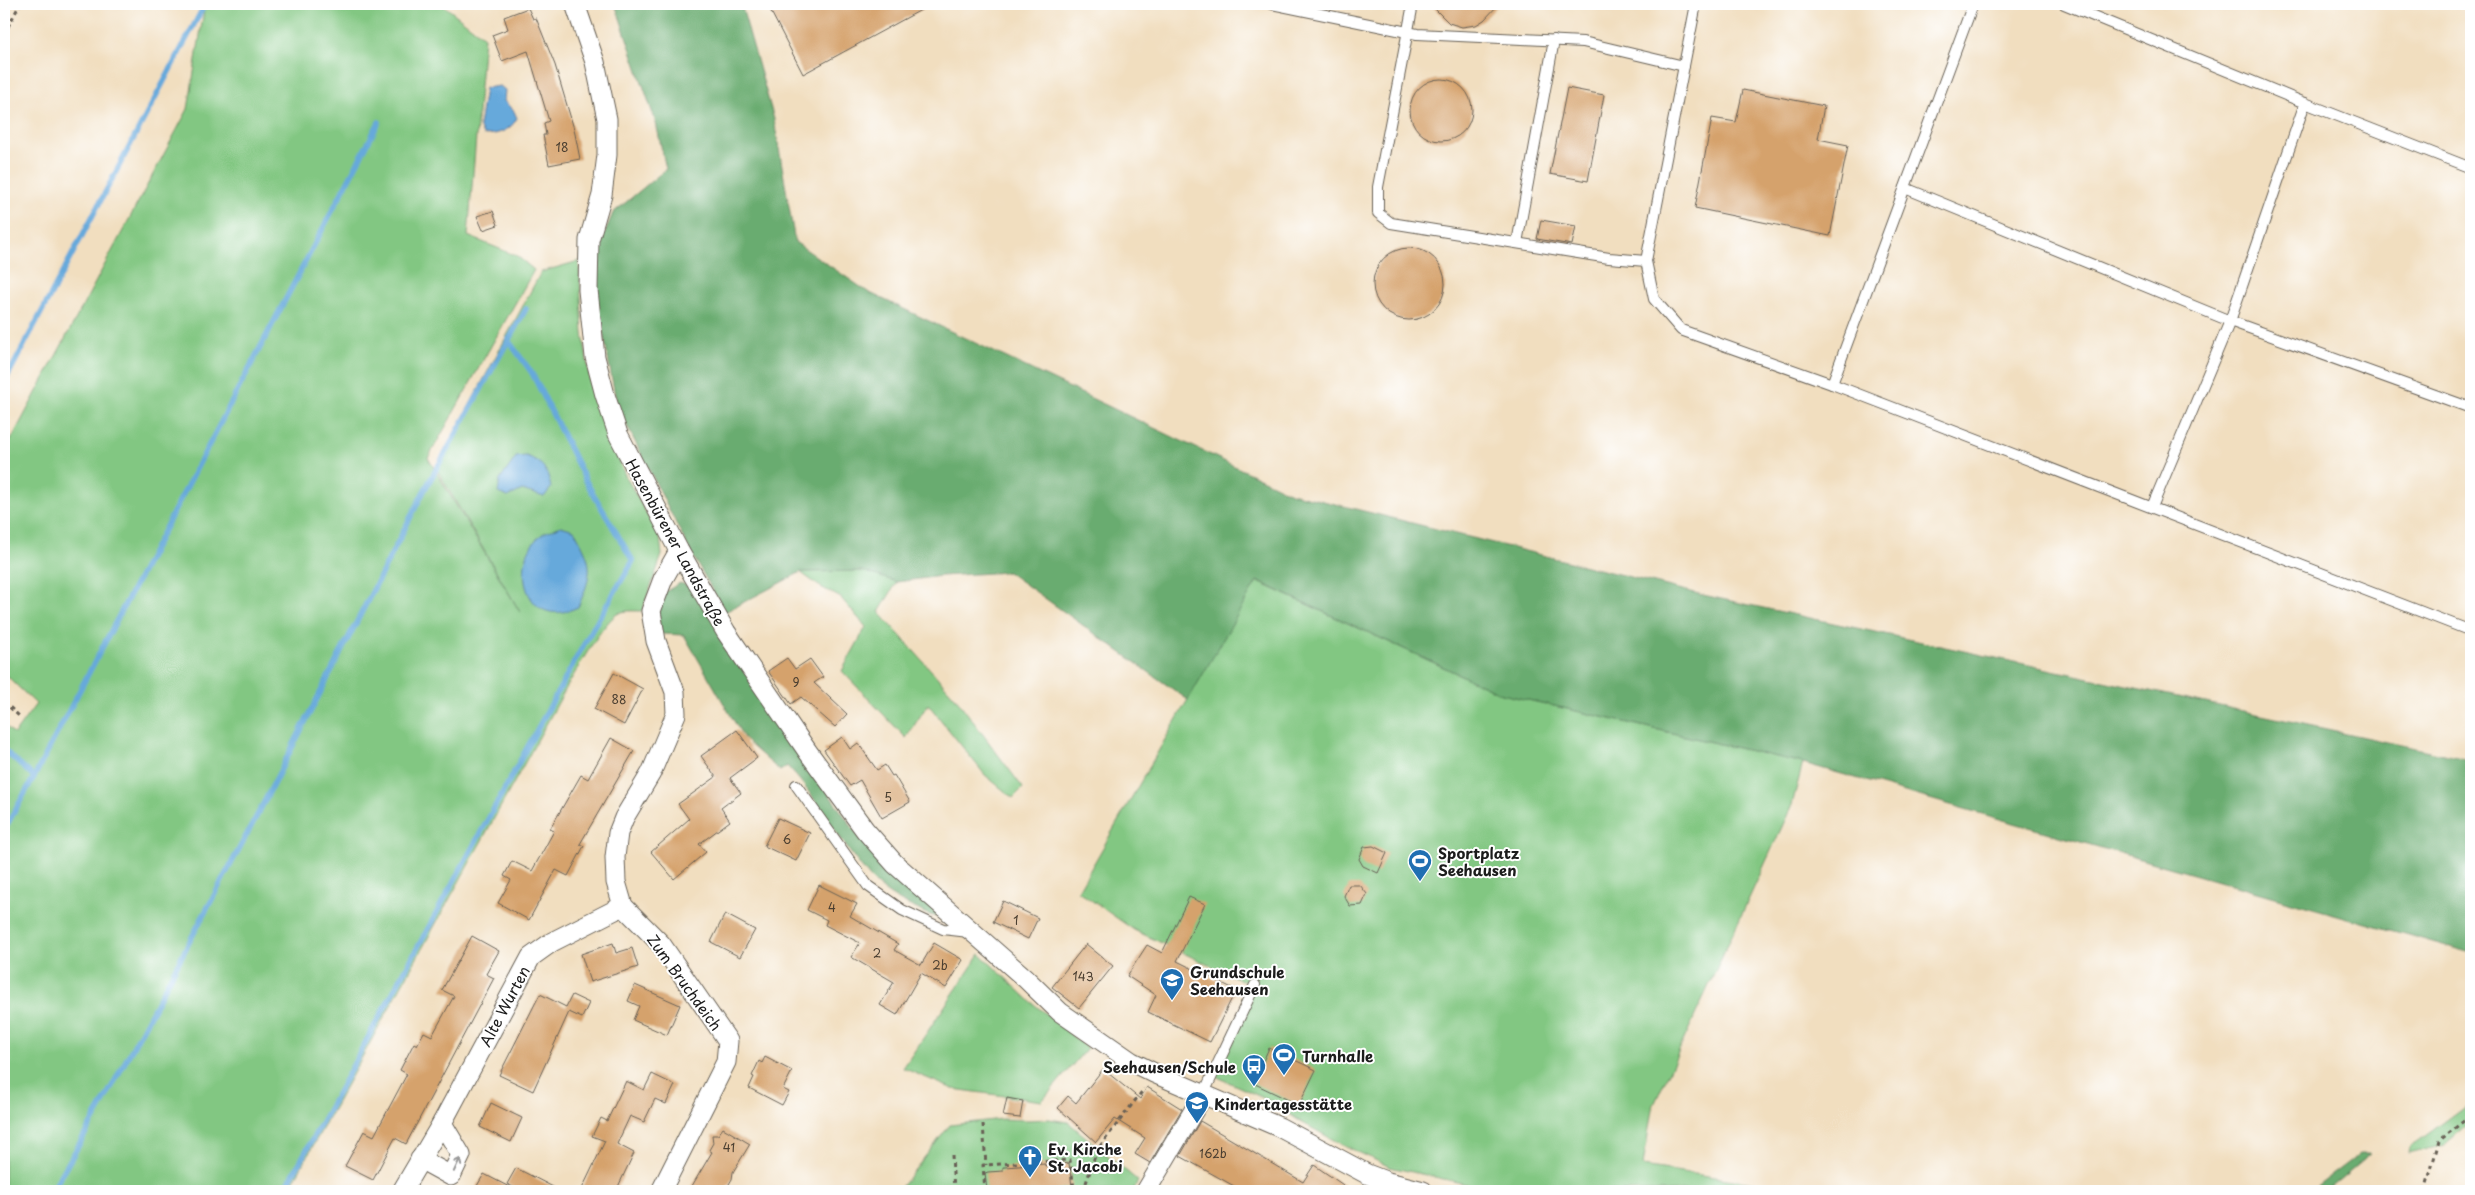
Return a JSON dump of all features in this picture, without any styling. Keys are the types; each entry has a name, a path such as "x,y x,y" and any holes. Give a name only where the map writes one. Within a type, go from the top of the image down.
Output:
{"street":[{"name":"Hasenbürener Landstraße","path":"575,4 595,62 608,119 607,155 602,195 589,240 588,290 595,357 618,434 679,551 726,632 808,752 865,830 895,864 1025,978 1060,1012 1132,1062 1154,1074 1280,1127 1367,1174 1388,1182 1423,1191"},
{"path":"624,906 614,857 618,833 624,818 651,773 676,714 675,692 656,641 651,611 663,579 679,551"},
{"name":"Alte Wurten","path":"402,1191 442,1123 531,956 552,942 624,906"},
{"name":"Zum Bruchdeich","path":"624,906 662,944 728,1041 726,1062 661,1191"},
{"path":"1146,1191 1203,1094"},
{"path":"420,1159 451,1176 461,1155 442,1123"}],"lane":[{"path":"1272,4 1408,32 1583,42 1684,66"},
{"path":"1413,4 1378,187 1378,213 1391,223 1609,258 1646,260"},
{"path":"1696,4 1646,260 1654,299 1681,330 1832,384 2471,631"},
{"path":"1832,384 1973,4"},
{"path":"2064,4 2305,103 2471,168"},
{"path":"1517,243 1554,40"},
{"path":"2152,507 2230,321 2305,103"},
{"path":"1905,188 2230,321 2471,408"},
{"path":"796,785 868,886 902,910 943,929 973,932"},
{"path":"1203,1094 1255,985"}],"path":[{"path":"4,34 20,4"},
{"path":"4,702 18,716"},
{"path":"1086,1191 1085,1186 1097,1150 1154,1074"},
{"path":"2425,1191 2440,1141 2471,1114"},
{"path":"983,1124 986,1165"},
{"path":"952,1155 954,1191"},
{"path":"985,1191 983,1165 1070,1160 1074,1189"},
{"path":"1064,1191 1085,1186 1106,1191"}],"green space":[{"path":"205,4 442,4 484,37 468,236 517,256 534,270 428,458 520,612 436,468 541,272 579,261 583,333 592,394 625,475 660,538 662,555 642,611 624,611 613,617 599,634 569,683 288,1191 4,1191 4,725 14,734 36,704 4,673 4,453 188,109"},
{"path":"615,4 741,4 774,119 795,242 868,292 1291,493 1703,595 2471,760 2471,953 1803,763 1502,694 1257,581 1188,700 1008,572 941,576 897,582 862,571 801,572 725,612 689,549 617,406 596,294 601,242 613,213 666,169 656,123"},
{"path":"862,571 897,582 879,612 955,697 1023,788 1013,798 985,775 928,704 906,738 842,671 866,627 841,598 819,586 800,572"},
{"name":"Sportplatz Seehausen","path":"1256,581 1502,694 1803,763 1792,805 1652,1109 1643,1166 1804,1191 1497,1191 1390,1167 1341,1144 1301,1122 1272,1102 1211,1074 1254,986 1134,930 1078,891"},
{"path":"680,583 692,587 826,790 867,848 912,892 946,915 934,916 924,913 882,889 872,880 850,852 799,779 787,766 780,771 745,740 684,635 661,634 658,613 663,593"},
{"path":"980,954 1029,1000 1087,1048 1042,1101 953,1089 903,1068"},
{"path":"2471,1102 2471,1122 2444,1145 2408,1154 2409,1148"},
{"path":"1002,1119 1049,1119 1068,1122 1138,1181 1133,1191 898,1191 950,1125"},
{"path":"2360,1154 2370,1154 2326,1191 2311,1191"}],"water":[{"path":"500,86 505,90 504,101 514,111 517,118 511,126 503,131 483,135 479,126 485,88"},
{"path":"526,456 541,464 548,476 551,488 544,497 522,490 508,497 498,493 500,480 516,457"},
{"path":"561,526 574,530 588,560 589,576 578,607 559,612 545,610 534,602 527,590 524,576 526,561 531,547 542,534"}],"building":[{"path":"767,4 932,4 803,74"},
{"path":"1430,4 1499,4 1484,20 1476,25 1462,27 1449,23"},
{"path":"528,8 533,19 536,18 555,65 574,129 580,159 549,165 543,135 546,135 544,123 549,121 528,51 502,61 492,35 508,29 504,17"},
{"path":"1441,79 1453,82 1463,88 1469,98 1472,110 1469,122 1463,132 1453,138 1441,141 1429,138 1419,132 1413,122 1410,110 1413,98 1419,88 1429,82"},
{"path":"1567,88 1604,95 1588,181 1550,174"},
{"path":"1743,90 1824,106 1818,139 1848,145 1830,236 1695,208 1712,118 1736,122"},
{"path":"493,211 498,225 483,230 477,216"},
{"path":"1541,220 1576,226 1572,245 1537,239"},
{"path":"1409,248 1429,254 1439,264 1445,284 1439,304 1429,314 1409,320 1389,314 1379,304 1373,284 1379,264 1389,254"},
{"path":"787,658 795,669 810,659 823,677 814,683 847,714 835,727 801,697 791,704 768,671"},
{"path":"614,673 643,689 624,725 594,709"},
{"path":"737,730 757,758 730,778 741,793 721,808 730,821 699,844 706,852 674,879 651,852 689,819 678,804 716,777 701,756"},
{"path":"842,737 850,749 858,743 877,770 885,765 892,776 894,775 910,802 882,818 860,780 850,786 824,750"},
{"path":"611,738 634,751 580,844 584,846 568,876 556,870 529,920 498,903 511,880 504,876 512,861 532,871 554,831 550,829 581,775 588,779"},
{"path":"778,818 810,833 796,861 764,846"},
{"path":"1373,846 1387,853 1378,873 1363,866 1359,859 1364,847"},
{"path":"819,885 857,904 850,916 898,944 894,950 921,965 934,943 963,960 946,988 921,973 897,1015 880,1005 894,982 851,957 860,943 825,925 827,920 807,910"},
{"path":"1349,885 1360,885 1367,894 1362,905 1350,906 1344,896"},
{"path":"1189,897 1205,904 1177,961 1236,990 1210,1042 1148,1012 1156,995 1127,976 1147,945 1162,953"},
{"path":"1003,901 1038,918 1028,939 993,922"},
{"path":"725,914 755,930 740,957 711,942"},
{"path":"472,936 499,951 486,974 494,978 406,1144 395,1138 373,1180 345,1166 364,1131 374,1136 407,1074 400,1070 414,1043 417,1045 424,1032 432,1036 454,996 442,990"},
{"path":"613,943 616,953 632,948 638,967 590,982 581,954"},
{"path":"1086,944 1113,966 1079,1008 1052,987"},
{"path":"635,985 680,1005 667,1035 633,1020 639,1006 628,1001"},
{"path":"540,994 566,1007 572,995 589,1003 582,1018 569,1012 533,1091 499,1075"},
{"name":"Turnhalle","path":"1269,1048 1316,1070 1299,1105 1253,1083"},
{"path":"765,1057 792,1071 783,1089 789,1092 782,1105 749,1088 759,1061 762,1063"},
{"path":"1103,1069 1140,1099 1147,1087 1182,1109 1150,1163 1135,1154 1145,1138 1115,1119 1096,1142 1058,1108 1068,1096 1076,1103"},
{"path":"652,1074 675,1085 666,1104 655,1099 644,1122 630,1116 617,1144 634,1153 616,1191 581,1191 605,1141 592,1136 601,1118 607,1121 626,1081 644,1090"},
{"path":"1007,1098 1023,1101 1020,1118 1003,1116"},
{"path":"491,1103 522,1118 511,1142 480,1127"},
{"path":"1200,1121 1303,1182 1314,1165 1352,1191 1243,1191 1180,1156"},
{"path":"723,1128 750,1144 733,1172 732,1179 725,1191 689,1191 712,1152 709,1150 713,1143 712,1135 718,1135"},
{"name":"Ev. Kirche St. Jacobi","path":"1069,1163 1072,1187 1047,1191 987,1191 985,1173 1003,1171 1003,1167 1045,1164 1045,1166"},
{"path":"516,1168 561,1191 521,1191 507,1184"},
{"path":"484,1174 517,1191 474,1191"}],"waterway":[{"path":"4,383 205,4"},
{"path":"34,777 379,122"},
{"path":"52,1191 102,1105 261,808 424,491 526,309"},
{"path":"284,1191 589,635 633,561 588,485 532,373 508,340"},
{"path":"4,750 34,777 4,830"}],"place":[{"name":"Sportplatz Seehausen","path":"1420,882"},
{"name":"Grundschule Seehausen","path":"1172,1001"},
{"name":"Turnhalle","path":"1284,1076"},
{"name":"Seehausen/Schule","path":"1254,1087"},
{"name":"Kindertagesstätte","path":"1197,1124"},
{"name":"Ev. Kirche St. Jacobi","path":"1030,1178"}]}
